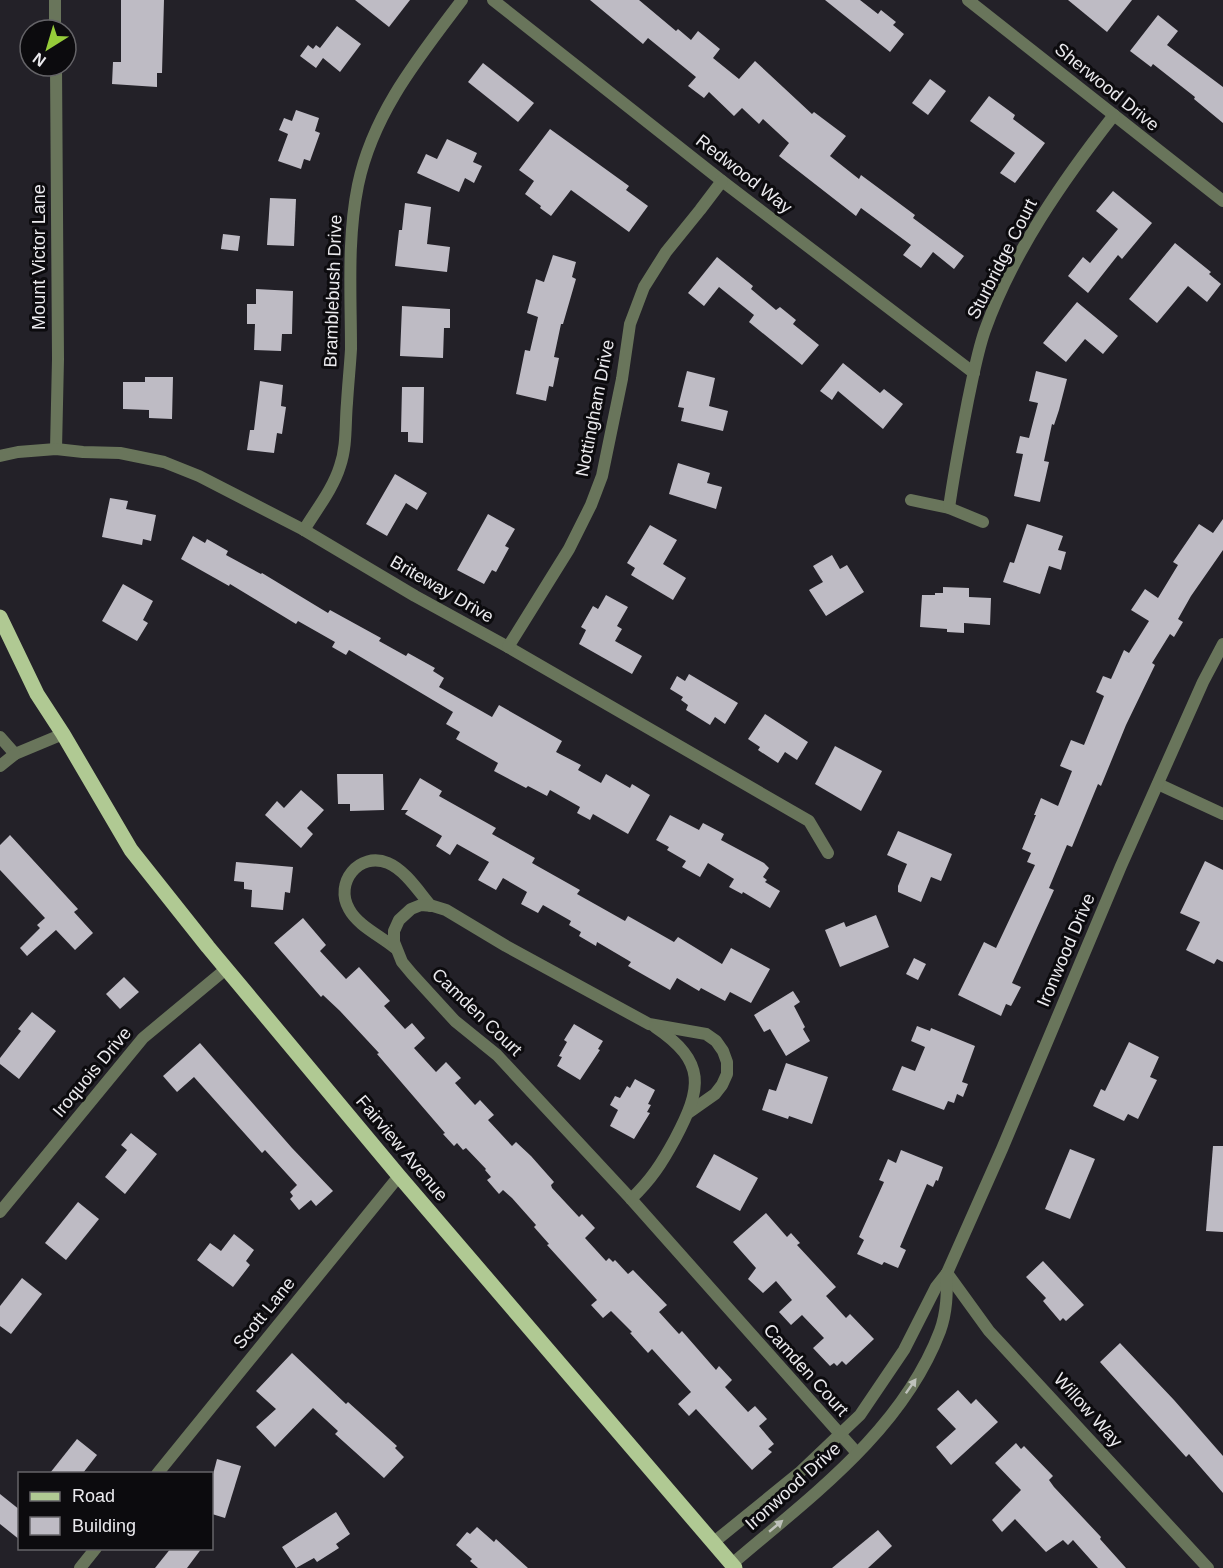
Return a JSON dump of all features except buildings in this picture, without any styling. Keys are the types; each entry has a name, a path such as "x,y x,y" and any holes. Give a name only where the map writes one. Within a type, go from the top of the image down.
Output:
{"main road":[{"name":"Fairview Avenue","path":"0,616 37,694 131,850 226,969 399,1176 733,1566"}],"street":[{"path":"55,0 56,18"},
{"name":"Bramblebush Drive","path":"304,530 340,468 345,443 351,350 352,214 364,163 378,125 405,76 462,0"},
{"name":"Redwood Way","path":"494,0 722,181 974,374"},
{"name":"Sherwood Drive","path":"968,0 1223,201"},
{"name":"Mount Victor Lane","path":"56,78 58,347 56,448"},
{"name":"Sturbridge Court","path":"949,508 974,374 985,331 1018,260 1056,195 1114,116"},
{"name":"Nottingham Drive","path":"508,647 569,549 591,506 602,476 622,379 630,324 644,287 666,252 722,181"},
{"name":"Briteway Drive","path":"0,456 56,448 83,452 120,453 164,462 199,476 304,530 809,821 828,853"},
{"path":"911,500 949,508 983,522"},
{"name":"Ironwood Drive","path":"714,1542 798,1473 860,1415 904,1350 936,1287 947,1273 1002,1149 1121,866 1203,682 1223,644"},
{"path":"0,766 15,754 63,734"},
{"path":"0,737 15,754"},
{"path":"1158,783 1223,814"},
{"path":"395,948 363,925 349,910 344,890 351,872 366,861 384,861 399,870 431,906"},
{"path":"395,948 394,931 402,916 415,907 431,906 446,910 649,1024 677,1044 691,1065 695,1089 688,1113 657,1172 650,1182 631,1199"},
{"name":"Camden Court","path":"395,948 402,962 455,1021 497,1055 631,1199 857,1453"},
{"name":"Iroquois Drive","path":"0,1212 143,1038 226,969"},
{"path":"649,1024 700,1032 716,1041 723,1051 727,1068 722,1085 715,1094 688,1113"},
{"name":"Scott Lane","path":"158,1472 399,1176"},
{"name":"Ironwood Drive","path":"733,1566 828,1482 880,1429 922,1370 940,1330 946,1306 947,1273"},
{"name":"Willow Way","path":"947,1273 989,1331 1208,1568"},
{"path":"80,1568 94,1550"}]}
